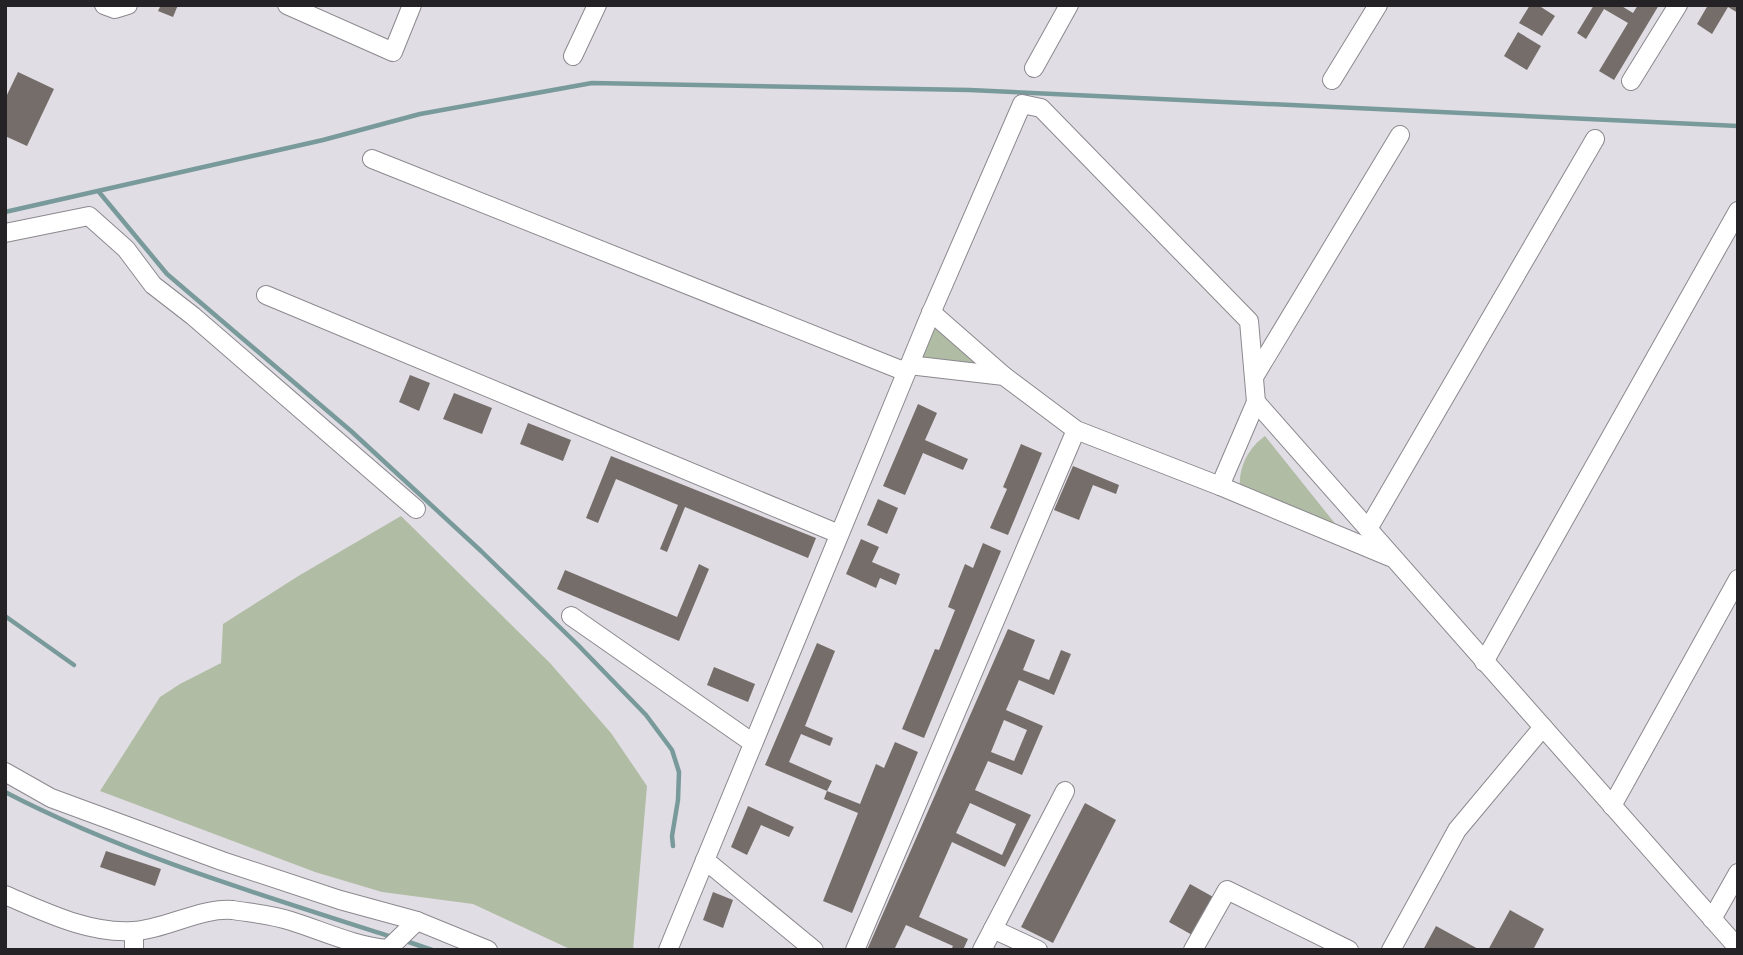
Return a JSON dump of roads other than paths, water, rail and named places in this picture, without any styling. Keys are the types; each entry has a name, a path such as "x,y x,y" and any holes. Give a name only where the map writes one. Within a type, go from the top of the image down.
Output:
{"street":[{"path":"104,5 115,9 128,5"},
{"path":"287,5 393,52 412,5"},
{"path":"573,56 597,5"},
{"path":"1034,68 1069,5"},
{"path":"1332,80 1378,5"},
{"path":"1631,81 1678,5"},
{"path":"668,950 931,313 1022,104 1041,108 1249,321 1256,401 1220,486"},
{"path":"1254,377 1399,135"},
{"path":"1367,529 1595,139"},
{"path":"372,159 908,368 1004,376"},
{"path":"1484,662 1738,211"},
{"path":"5,233 89,216 126,249 153,285 193,316 416,509"},
{"path":"266,295 839,534"},
{"path":"931,313 1004,376 1076,430 1220,486 1394,559"},
{"path":"1256,401 1738,948"},
{"path":"855,950 1076,430"},
{"path":"1612,806 1738,579"},
{"path":"571,616 753,743"},
{"path":"1391,950 1457,830 1543,727"},
{"path":"5,772 51,799 222,861 340,900 404,933 488,950"},
{"path":"982,950 1065,791"},
{"path":"705,860 814,950"},
{"path":"1712,919 1738,873"},
{"path":"1194,950 1227,890 1349,950"},
{"path":"5,895 58,918 134,941 184,918 229,910 287,920 365,947 388,949 404,933"},
{"path":"993,929 1038,950"}],"waterway":[{"path":"5,212 323,140 420,114 592,83 970,90 1738,126"},
{"path":"99,192 167,274 351,431 481,551 646,715 672,750 679,772 673,846"},
{"path":"5,616 74,665"},
{"path":"5,792 51,815 147,855 395,938"},
{"path":"403,940 432,950"}]}
